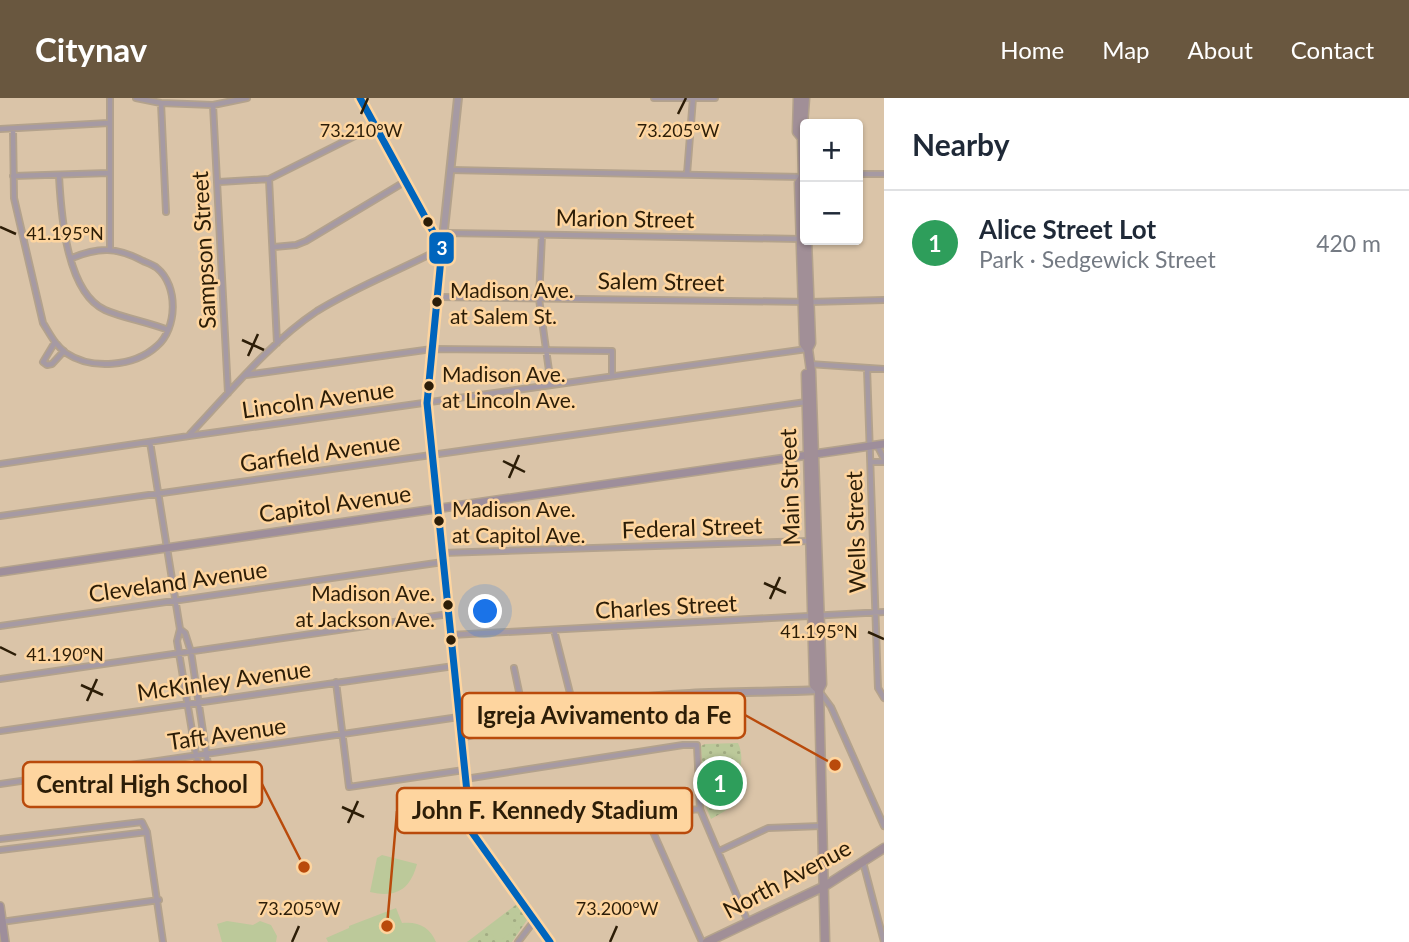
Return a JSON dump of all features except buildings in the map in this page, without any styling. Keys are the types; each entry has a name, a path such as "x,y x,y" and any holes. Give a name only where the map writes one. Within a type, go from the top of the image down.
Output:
{"main road":[{"path":"360,98 442,248 427,403 471,831 550,942"},
{"name":"Main Street","path":"798,98 797,132 800,136"},
{"name":"Main Street","path":"803,119 804,98"},
{"name":"Main Street","path":"805,245 806,302 811,343 808,349 811,371 809,401 817,616 814,685 819,691 825,942"},
{"name":"Capitol Avenue","path":"0,572 877,445"},
{"name":"North Avenue","path":"709,941 825,886 884,848"},
{"path":"0,906 5,942"}],"street":[{"path":"110,98 110,249"},
{"path":"136,98 161,103 213,105 247,98"},
{"path":"189,436 277,343 317,312 351,292 442,248 458,98"},
{"path":"653,98 715,98"},
{"path":"687,174 693,98"},
{"path":"161,103 166,212"},
{"name":"Sampson Street","path":"213,105 228,394"},
{"path":"0,129 108,123"},
{"path":"219,182 269,179 375,126"},
{"path":"13,129 14,198 43,323 55,342 64,351 85,361 119,363 158,346 172,317 172,297 159,269 139,258 110,249 93,250 72,258"},
{"path":"452,170 800,178"},
{"path":"13,176 109,173"},
{"path":"863,174 884,174"},
{"path":"58,176 61,213 75,273 89,299 105,310 168,330"},
{"path":"269,179 277,343"},
{"path":"274,247 306,241 407,181"},
{"name":"Marion Street","path":"445,233 800,239"},
{"path":"542,235 538,299 551,384"},
{"name":"Salem Street","path":"438,297 806,302 884,300"},
{"path":"55,342 43,362 52,364 64,351"},
{"path":"246,376 432,349 612,351 612,376"},
{"name":"Lincoln Avenue","path":"0,464 808,349"},
{"path":"809,364 884,369"},
{"name":"Wells Street","path":"867,368 877,445 871,462 878,688 884,698"},
{"name":"Garfield Avenue","path":"0,516 809,401"},
{"path":"150,442 176,599 180,629 177,640 179,653 196,755 208,800 210,778 191,652 185,633 180,629"},
{"path":"871,462 884,461 877,445"},
{"name":"Federal Street","path":"442,553 814,541"},
{"name":"Cleveland Avenue","path":"0,626 443,562"},
{"name":"Charles Street","path":"451,635 884,612"},
{"path":"0,679 449,614"},
{"path":"554,630 574,709"},
{"name":"McKinley Avenue","path":"0,731 454,666"},
{"path":"514,668 526,721"},
{"path":"336,682 349,787 464,770"},
{"path":"461,737 574,709 662,695 819,691 831,707 884,827"},
{"name":"Taft Avenue","path":"0,784 459,717"},
{"path":"465,779 682,745 697,745 700,809 748,923"},
{"path":"471,831 700,809"},
{"path":"646,816 709,941"},
{"path":"0,839 142,822 147,832 159,900 163,942"},
{"path":"719,851 768,828 822,826"},
{"path":"0,850 147,832"},
{"path":"863,862 884,942"},
{"path":"1,922 159,900"},
{"path":"518,942 535,920"}],"green space":[{"path":"738,743 741,765 736,788 737,804 711,819 704,802 701,746"},
{"path":"382,855 417,864 406,886 394,893 370,892 377,858"},
{"path":"517,904 527,920 512,942 467,942"},
{"path":"396,908 402,923 423,926 436,942 328,942 326,938 349,926"},
{"path":"506,914 517,929 498,942 487,928"},
{"path":"227,921 253,925 260,921 271,925 277,936 276,942 222,942 217,924"}],"transit line":[{"name":"3","path":"360,98 442,248 427,403 471,831 550,942"}],"place":[{"name":"Madison Ave. at Salem St.","path":"437,302"},
{"name":"Madison Ave. at Lincoln Ave.","path":"429,386"},
{"name":"Madison Ave. at Capitol Ave.","path":"439,521"},
{"name":"Madison Ave. at Jackson Ave.","path":"448,605"},
{"name":"Igreja Avivamento da Fe","path":"835,765"},
{"name":"Alice Street Lot","path":"720,783"},
{"name":"Central High School","path":"304,867"},
{"name":"John F. Kennedy Stadium","path":"387,926"}]}
